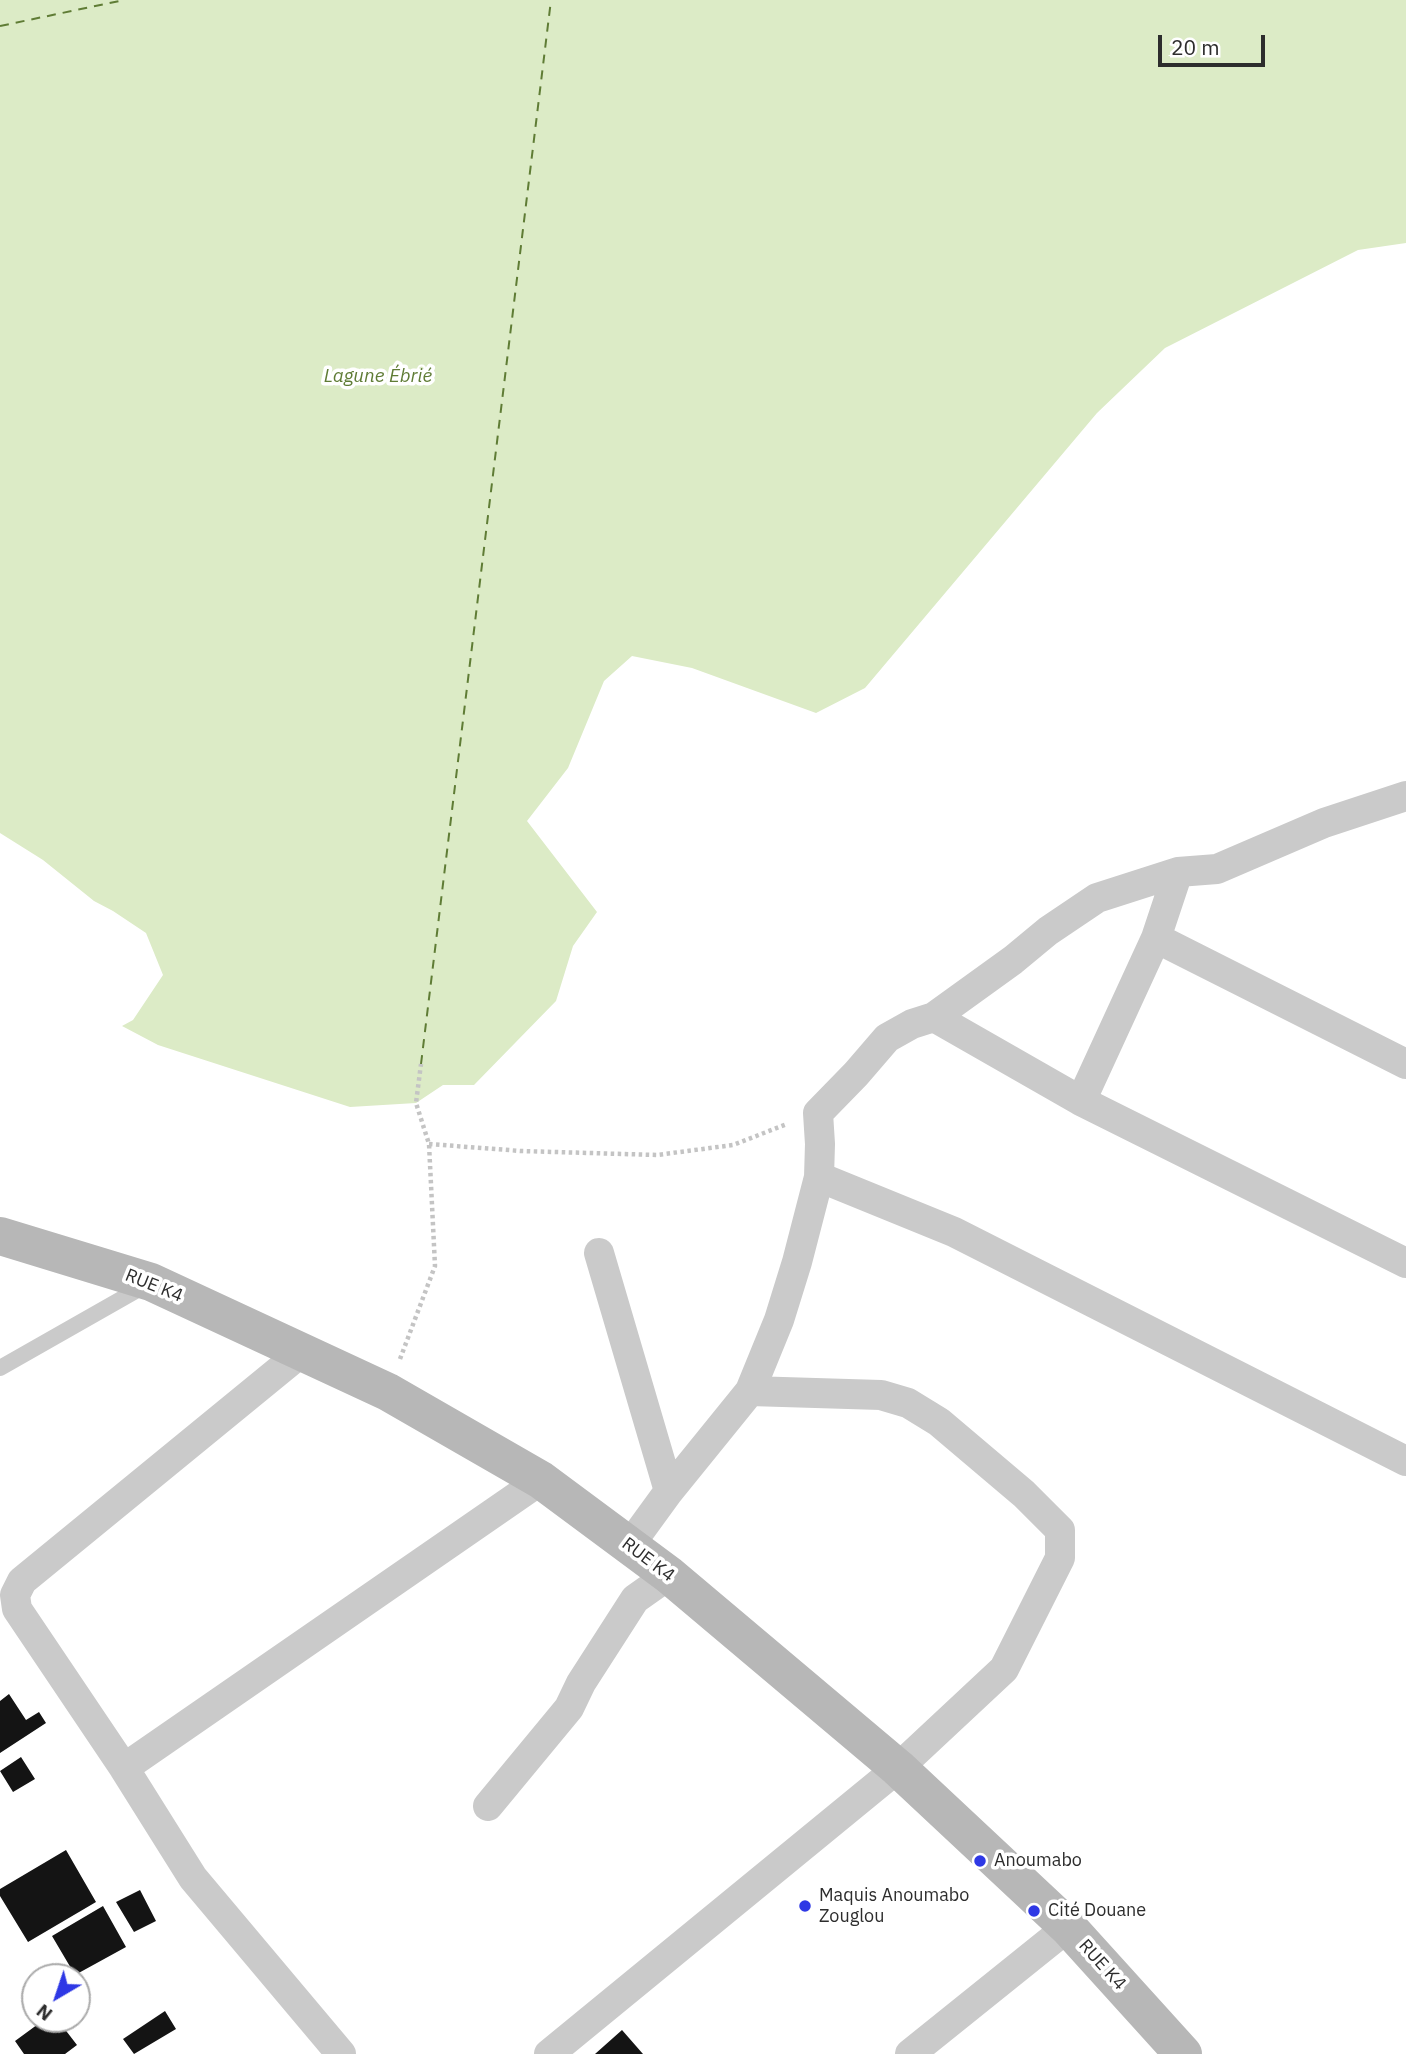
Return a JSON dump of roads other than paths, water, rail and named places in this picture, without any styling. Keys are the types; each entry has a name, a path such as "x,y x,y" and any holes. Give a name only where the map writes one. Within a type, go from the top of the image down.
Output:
{"street":[{"path":"629,1546 669,1491 750,1391 779,1320 819,1177 818,1113 887,1038 912,1024 934,1017 1013,960 1048,930 1097,898 1178,872 1217,869 1324,823 1406,796"},
{"path":"1081,1101 1156,938 1178,872"},
{"path":"1156,938 1406,1064"},
{"path":"934,1017 1081,1101 1406,1263"},
{"path":"819,1177 954,1232 1406,1461"},
{"name":"RUE K4","path":"0,1236 151,1282 303,1350 388,1392 541,1480 669,1575 898,1768 1068,1927 1183,2054"},
{"path":"599,1253 669,1491"},
{"path":"303,1350 22,1581 15,1595 17,1609 124,1768 193,1878 341,2054"},
{"path":"550,2054 898,1768 1003,1670 1060,1558 1060,1530 1024,1494 939,1422 908,1403 881,1395 750,1391"},
{"path":"124,1768 541,1480"},
{"path":"488,1806 569,1708 581,1682 635,1599 669,1575"},
{"path":"910,2054 1068,1927"}],"lane":[{"path":"0,1368 151,1282"}],"water":[{"name":"Lagune Ébrié","path":"0,0 1406,0 1406,243 1358,250 1165,348 1097,413 865,688 816,713 692,668 632,656 604,681 568,768 527,821 597,912 573,946 556,1001 474,1085 443,1085 416,1103 350,1107 158,1045 122,1026 133,1020 163,975 146,933 94,901 43,860 0,833"}],"place":[{"name":"Anoumabo","path":"980,1861"},
{"name":"Maquis Anoumabo Zouglou","path":"805,1906"},
{"name":"Cité Douane","path":"1034,1911"}]}
